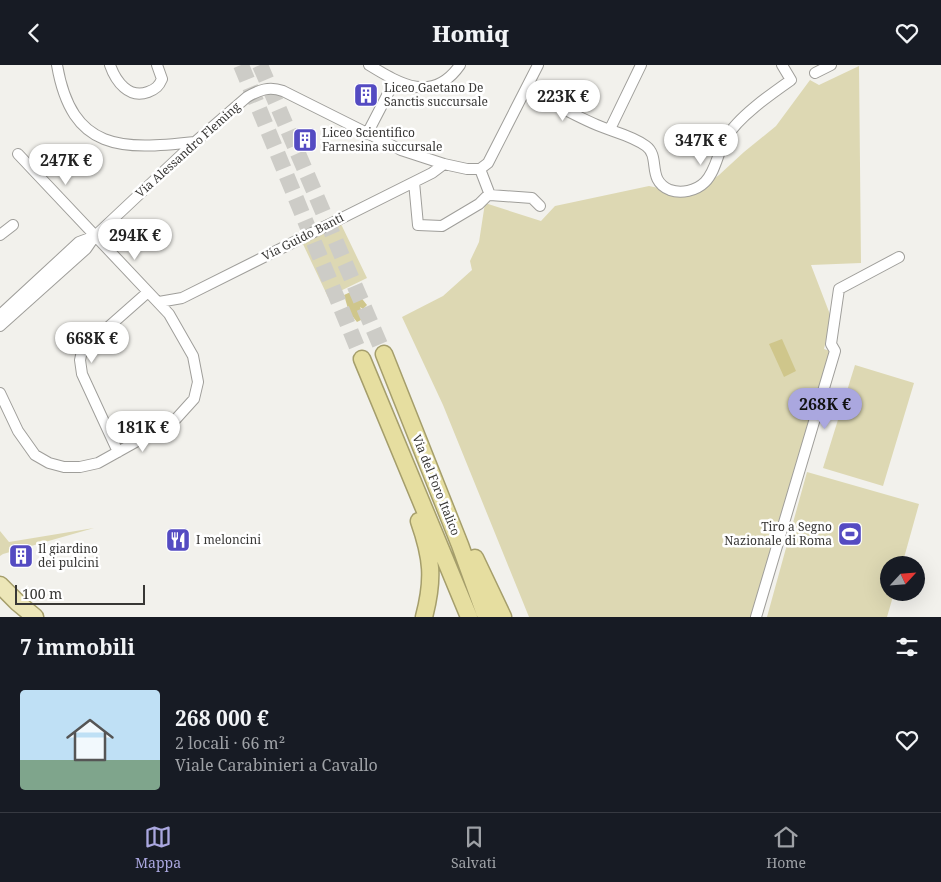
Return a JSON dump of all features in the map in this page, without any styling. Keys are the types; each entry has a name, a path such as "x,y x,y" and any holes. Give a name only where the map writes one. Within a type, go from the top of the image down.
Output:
{"highway":[{"name":"Via del Foro Italico","path":"384,354 460,545 486,617"},
{"name":"Via del Foro Italico","path":"362,359 469,617"},
{"path":"380,402 428,550 431,565 430,595 424,617"},
{"path":"423,451 503,617"}],"main road":[{"path":"0,585 35,617"}],"street":[{"path":"57,65 64,91 73,110 85,126 99,137 115,144 134,147 195,142"},
{"path":"110,65 119,83 131,93 144,93 156,89 162,79 157,65"},
{"path":"369,65 396,80 414,87 427,88 435,86 451,75 460,65"},
{"path":"396,80 367,134 393,147 444,164 466,169 480,169 488,163 538,65"},
{"path":"610,129 641,65"},
{"path":"526,89 598,125 629,136 647,147 652,153 655,173 660,184 673,191 690,191 702,185 708,178 721,147 734,127 791,80 782,65"},
{"path":"815,73 830,65"},
{"name":"Via Alessandro Fleming","path":"0,326 86,249 95,236 246,97 263,89 272,88 283,91 367,134"},
{"path":"0,393 21,436 35,455 43,460 64,467 80,467 98,463 177,418 196,394 198,378 193,356 173,320 159,302 18,154"},
{"name":"Via Guido Banti","path":"159,302 182,298 432,173 444,164"},
{"path":"480,169 490,194"},
{"path":"414,182 418,225 442,226 479,204 490,194 532,198 540,206"},
{"path":"0,235 13,225"},
{"name":"Via Alessandro Fleming","path":"0,315 79,242 95,236"},
{"path":"756,617 835,351 831,344 839,289 899,257"},
{"path":"118,452 84,381 80,359 82,351 88,345 148,292"}],"shaded area":[{"path":"859,66 861,263 811,265 831,317 824,349 830,351 752,617 529,617 443,405 402,317 443,296 472,270 470,261 479,242 485,203 541,221 555,206 649,186 692,195 719,175 776,126 810,80 819,85"},
{"path":"341,224 367,278 328,297 302,242"},
{"path":"355,290 367,305 363,309 360,307 365,318 357,322 349,312 344,295"},
{"path":"782,339 796,371 784,377 769,344"},
{"path":"855,365 914,383 883,486 823,468"},
{"name":"Tiro a Segno Nazionale di Roma","path":"807,472 919,504 905,556 880,556 880,601 892,601 887,617 767,617"},
{"path":"94,528 0,556 0,531 9,542"}],"tunnel":[{"path":"241,65 362,359"},
{"path":"260,65 384,354"}],"place":[{"name":"Liceo Gaetano De Sanctis succursale","path":"366,95"},
{"name":"Liceo Scientifico Farnesina succursale","path":"305,140"},
{"name":"Tiro a Segno Nazionale di Roma","path":"850,534"},
{"name":"I meloncini","path":"178,540"},
{"name":"Il giardino dei pulcini","path":"21,556"}]}
